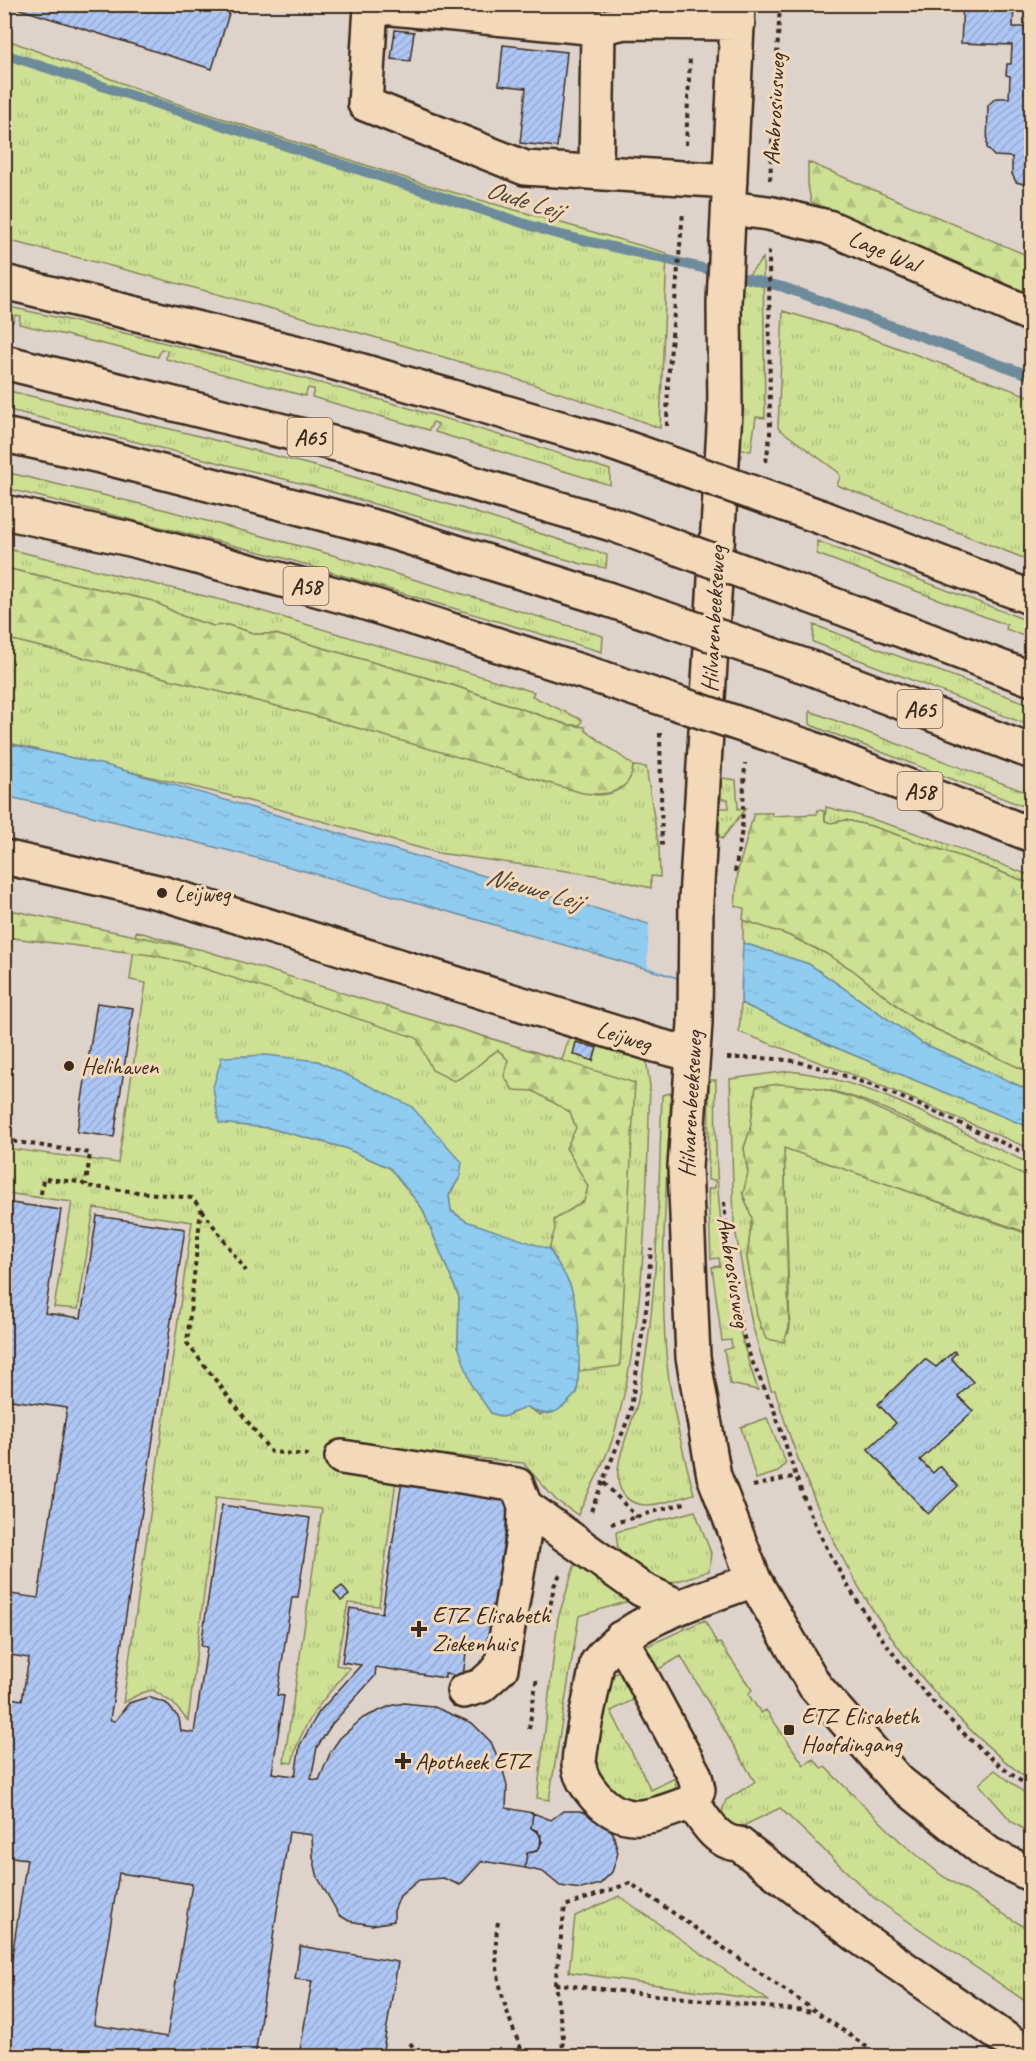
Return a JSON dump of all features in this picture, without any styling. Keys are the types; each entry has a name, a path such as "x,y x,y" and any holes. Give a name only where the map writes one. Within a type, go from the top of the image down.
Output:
{"main road":[{"name":"Lage Wal","path":"598,28 371,6 365,104 525,168 596,172 684,190 730,195 768,213 828,227 1032,315"},
{"path":"596,172 598,28 625,22 692,21 738,14"},
{"name":"Ambrosiusweg","path":"730,195 738,14"},
{"name":"Hilvarenbeekseweg","path":"730,195 724,303 725,411 696,900 703,1045 685,1167 693,1357 714,1476 754,1580 815,1686 898,1781 989,1854 1032,1875"},
{"path":"4,282 307,355 612,443 820,517 1032,598"},
{"name":"A65","path":"4,362 356,449 612,524 1032,679"},
{"name":"A65","path":"4,435 100,456 382,529 607,599 808,667 1032,752"},
{"name":"A58","path":"4,512 130,539 353,599 602,678 808,747 1032,835"},
{"name":"Leijweg","path":"4,858 162,892 643,1042 703,1045"},
{"path":"342,1457 517,1485 525,1506 524,1533 501,1668 481,1686 464,1691"},
{"path":"525,1506 579,1536 641,1589 680,1607"},
{"path":"621,1638 695,1776 698,1790 692,1802 650,1817 622,1818 602,1804 587,1787 579,1766 597,1663 621,1638 680,1607 754,1580"},
{"path":"692,1802 726,1844 739,1844 858,1936 1030,2056"}],"path":[{"name":"Ambrosiusweg","path":"768,213 780,4"},
{"path":"676,291 684,190 692,21"},
{"path":"769,258 769,312"},
{"path":"703,1045 761,1058 808,1064 879,1090 1032,1156"},
{"path":"4,1140 90,1153 86,1186"},
{"path":"41,1194 43,1179 81,1182 86,1186 192,1198 246,1271"},
{"name":"Ambrosiusweg","path":"724,1199 731,1267 745,1342 774,1410 815,1523 868,1616 922,1689 962,1730 1014,1777 1032,1789"},
{"path":"201,1209 187,1343 271,1452 342,1457"},
{"path":"548,1615 554,1586 604,1483 630,1414 647,1303 651,1245"},
{"path":"604,1483 637,1516"},
{"path":"529,1729 539,1666"},
{"path":"562,2056 563,2037 555,1984 565,1906 630,1883 880,2056"},
{"path":"498,1922 495,1942 500,1995 524,2056"},
{"path":"555,1984 817,2012"},
{"path":"410,2043 420,2056"}],"green space":[{"path":"5,39 172,102 424,184 667,253 660,428 523,381 384,340 77,257 5,240"},
{"path":"808,162 1031,257 1031,294 811,202"},
{"path":"763,258 765,418 756,417 751,451 734,449 742,283"},
{"path":"5,306 234,360 460,423 610,470 610,485 435,432 438,424 433,422 429,430 312,397 314,389 308,388 305,396 166,359 167,350 161,349 158,357 19,324 20,316 15,315 13,322 5,321"},
{"path":"783,311 860,334 1031,397 1031,561 837,485 840,477 838,472 778,428"},
{"path":"5,390 191,434 333,471 461,508 607,555 606,568 582,564 312,486 5,409"},
{"path":"5,472 166,510 329,554 603,636 602,652 280,557 5,488"},
{"path":"817,541 1031,622 1031,639 1006,629 1007,625 817,554"},
{"path":"4,548 238,604 534,692 532,696 582,720 580,725 568,725 455,686 275,634 256,634 228,625 213,626 182,616 153,601 5,568"},
{"path":"5,568 153,601 182,616 213,626 228,625 256,634 275,634 455,686 568,725 585,727 585,730 633,765 631,774 628,782 616,791 600,794 583,793 305,713 5,638"},
{"path":"814,625 1031,705 1031,726 813,642"},
{"path":"5,638 305,713 596,795 610,794 621,788 629,779 633,766 646,767 659,849 660,877 651,876 651,888 602,876 438,853 227,795 5,742"},
{"path":"810,711 1031,794 1031,809 813,726 810,724"},
{"path":"722,778 736,780 738,809 746,808 722,839 719,836 720,808 729,808 728,799 721,799"},
{"path":"826,807 904,829 981,857 1031,876 1031,884 971,860 871,826 846,820 831,823 825,821"},
{"path":"818,810 824,811 825,821 831,823 846,820 871,826 971,860 1031,884 1031,1073 914,1019 853,970 825,953 788,935 743,920 744,908 735,906 738,870 754,813 772,813 772,816 817,814"},
{"path":"5,909 203,950 635,1083 620,1366 579,1371 576,1309 570,1285 549,1249 555,1229 554,1220 584,1201 588,1186 566,1148 576,1128 570,1112 533,1091 513,1090 504,1076 508,1060 498,1050 454,1081 432,1070 417,1038 184,962 151,955 5,937"},
{"path":"743,920 788,935 825,953 853,970 914,1019 1031,1073 1031,1091 922,1043 809,964 743,943"},
{"path":"136,931 562,1060 569,1038 646,1059 650,1086 645,1216 643,1260 633,1346 612,1442 578,1515 556,1500 523,1463 400,1450 379,1606 348,1603 336,1665 350,1668 307,1723 292,1763 284,1762 322,1509 216,1497 188,1721 173,1703 153,1690 141,1693 123,1703 192,1222 94,1208 78,1309 54,1307 72,1202 5,1193 5,1148 118,1163 146,983 130,980","holes":["411,1106 460,1177 449,1195 451,1210 466,1221 576,1323 580,1349 577,1393 540,1415 527,1407 502,1417 491,1413 458,1346 459,1297 422,1208 390,1168 345,1148 269,1128 220,1123"]},
{"path":"741,1003 827,1044 1031,1128 1031,1149 877,1084 739,1032"},
{"path":"789,1071 821,1076 883,1095 1031,1164 1031,1178 898,1115 863,1101 829,1090 793,1086 756,1088 750,1130 744,1148 748,1173 744,1198 752,1217 747,1258 761,1329 788,1334 790,1327 784,1147 1031,1235 1031,1782 984,1743 941,1700 870,1606 841,1556 816,1502 775,1390 771,1390 752,1324 734,1223 730,1079"},
{"path":"709,1080 716,1080 718,1198 728,1276 746,1353 758,1390 730,1384 724,1350 732,1348 731,1340 722,1341 712,1267 720,1266 719,1258 711,1259 708,1189 715,1188 715,1180 708,1180"},
{"path":"780,1084 814,1087 854,1098 1031,1178 1031,1234 784,1148 789,1327 784,1342 766,1339 757,1316 747,1258 752,1218 743,1194 748,1172 744,1148 750,1130 756,1087"},
{"path":"671,1093 664,1224 664,1321 670,1389 694,1494 646,1505 637,1504 622,1492 618,1483 618,1472 623,1447 638,1400 645,1362 654,1286 662,1095"},
{"path":"767,1418 786,1463 778,1472 756,1479 741,1427"},
{"path":"695,1511 711,1553 709,1571 668,1584 629,1568 618,1549 616,1532"},
{"path":"581,1555 632,1600 579,1616 549,1800 537,1798 558,1618 575,1564"},
{"path":"705,1620 717,1644 720,1643 752,1690 748,1694 761,1713 766,1710 804,1765 814,1759 822,1769 825,1767 900,1841 941,1875 1031,1931 1031,2005 874,1898 780,1808 737,1829 730,1824 722,1811 726,1800 755,1782 681,1656 652,1673 643,1659 647,1646"},
{"path":"621,1671 637,1694 635,1699 611,1711 651,1790 675,1778 676,1788 649,1800 635,1801 621,1796 604,1783 597,1770 598,1744 609,1677"},
{"path":"995,1770 1031,1798 1031,1834 1011,1821 979,1784"},
{"path":"619,1896 769,2001 569,1972 575,1916"}],"water":[{"path":"5,743 109,766 741,951 740,996 282,865 5,796"},
{"path":"743,943 809,964 922,1043 1031,1091 1031,1128 827,1044 741,1003"},
{"path":"266,1055 318,1061 411,1106 462,1162 460,1177 449,1195 451,1211 466,1221 549,1249 570,1285 577,1310 579,1353 577,1393 565,1405 549,1413 527,1407 503,1417 491,1413 472,1386 458,1346 459,1297 422,1208 390,1168 345,1148 269,1128 219,1123 213,1087 222,1057"}],"pier":[{"path":"649,922 739,948 740,945 742,946 740,1000 647,966"}],"building":[{"path":"4,4 232,4 212,69"},
{"path":"963,4 1014,4 1013,27 1027,27 1026,48 1032,48 1032,186 1016,182 1012,174 1012,157 994,156 987,148 988,105 996,98 1009,98 1010,76 1006,75 1007,64 1011,64 1012,45 961,43"},
{"path":"395,30 414,32 410,61 391,59"},
{"path":"503,45 567,52 557,147 520,143 526,88 499,85"},
{"path":"97,1003 133,1008 114,1137 77,1132"},
{"path":"576,1042 597,1048 593,1061 573,1054"},
{"name":"ETZ Elisabeth Ziekenhuis","path":"4,1202 61,1210 45,1313 81,1318 97,1216 185,1229 110,1720 115,1721 129,1703 148,1697 166,1703 179,1718 181,1731 194,1733 207,1647 201,1646 222,1505 310,1518 298,1597 292,1597 277,1695 284,1696 272,1773 295,1776 300,1745 319,1712 361,1665 342,1662 350,1608 382,1613 403,1474 512,1490 488,1648 467,1645 463,1677 445,1674 445,1678 376,1667 375,1676 332,1724 317,1747 311,1779 319,1780 331,1751 340,1738 363,1718 390,1706 404,1703 432,1706 472,1723 491,1742 507,1786 506,1808 533,1813 531,1828 541,1835 540,1847 534,1852 527,1853 525,1868 482,1861 460,1885 443,1878 419,1880 400,1896 394,1911 394,1921 372,1925 349,1921 339,1915 318,1878 313,1857 312,1835 289,1832 255,2056 4,2056 4,2008 27,1859 4,1856 4,1697 22,1700 29,1658 4,1654 4,1593 38,1598 67,1408 4,1399","holes":["119,1873 192,1884 167,2037 94,2025"]},
{"path":"954,1351 956,1353 951,1358 973,1382 958,1396 973,1411 920,1460 933,1473 940,1466 958,1486 928,1514 868,1449 896,1423 878,1404 925,1359 936,1367"},
{"path":"342,1586 349,1595 341,1601 334,1592"},
{"path":"563,1811 580,1811 601,1818 613,1833 618,1853 612,1872 600,1884 581,1889 560,1886 543,1872 525,1868 527,1853 537,1851 542,1842 538,1831 531,1828 533,1813 551,1820"},
{"path":"300,1946 398,1962 382,2056 299,2056 312,1981 295,1979"}],"waterway":[{"name":"Oude Leij","path":"4,54 553,233 783,287 1032,376"}],"place":[{"name":"Leijweg","path":"162,893"},
{"name":"Helihaven","path":"69,1066"},
{"name":"ETZ Elisabeth Ziekenhuis","path":"419,1629"},
{"name":"ETZ Elisabeth Hoofdingang","path":"789,1730"},
{"name":"Apotheek ETZ","path":"403,1761"}],"water label":[{"name":"Nieuwe Leij","path":"534,888"}]}
